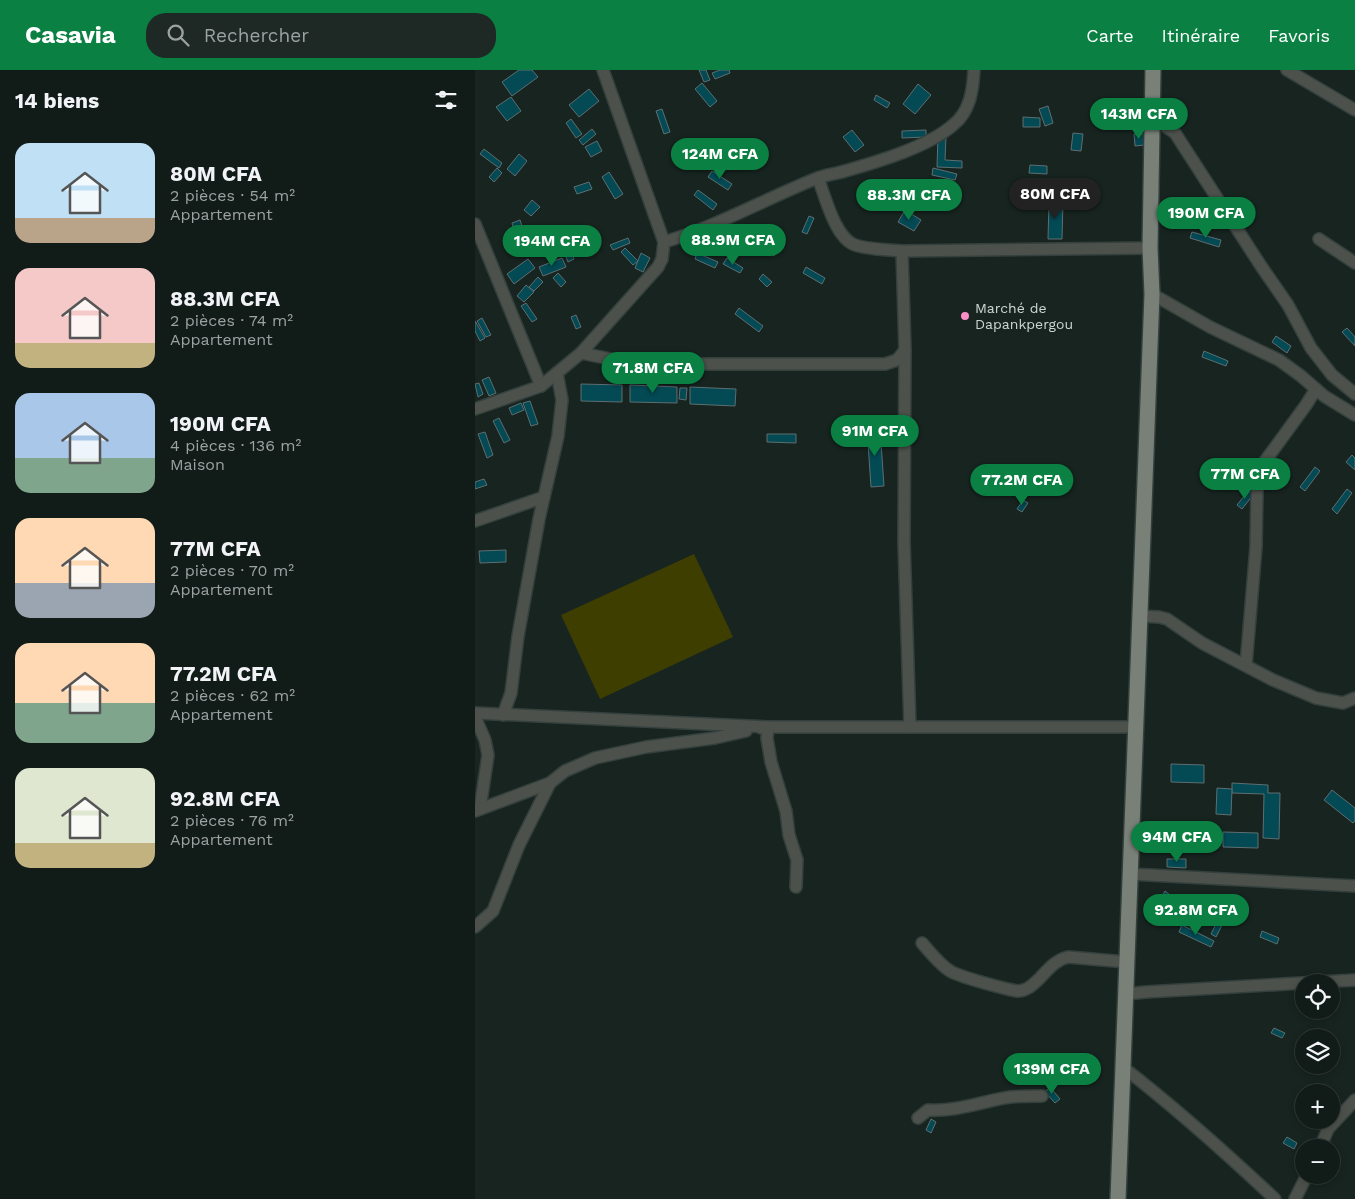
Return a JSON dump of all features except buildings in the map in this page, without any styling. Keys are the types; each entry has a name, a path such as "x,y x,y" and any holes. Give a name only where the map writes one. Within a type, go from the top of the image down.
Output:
{"main road":[{"path":"1118,1199 1151,294 1153,70"}],"street":[{"path":"475,409 541,386 581,353 658,267 662,259 664,242 603,70"},
{"path":"664,242 703,229 766,199 818,178 903,152 947,130 960,118 969,101 973,90 974,70"},
{"path":"1287,70 1353,106"},
{"path":"1153,118 1175,133 1288,305 1311,348 1332,375 1355,394"},
{"path":"818,178 842,236 854,245 902,251 1150,248"},
{"path":"475,224 541,386"},
{"path":"1319,239 1355,263"},
{"path":"902,251 905,350 904,542 910,727"},
{"path":"1151,294 1193,318 1279,360 1324,396 1355,415"},
{"path":"581,353 635,364 885,364 897,360 905,350"},
{"path":"503,715 511,694 518,636 544,497 558,436 562,400 557,373"},
{"path":"1246,665 1256,547 1257,490 1260,468 1316,389"},
{"path":"475,521 544,497"},
{"path":"1139,616 1167,619 1202,643 1273,680 1316,698 1343,703 1355,698"},
{"path":"477,810 488,755 485,740 475,715 768,727 1135,727"},
{"path":"477,810 550,783 565,771 595,758 646,747 715,738 768,727"},
{"path":"768,727 767,738 771,762 786,811 789,835 797,860 796,887"},
{"path":"475,927 493,911 519,845 550,783"},
{"path":"1130,874 1355,886"},
{"path":"922,943 951,972 1017,991 1029,987 1055,962 1062,959 1127,962"},
{"path":"1126,994 1355,980"},
{"path":"1123,1068 1168,1102 1211,1139 1275,1199"},
{"path":"918,1118 928,1110 965,1107 1010,1097 1042,1096"},
{"path":"1324,1139 1329,1129 1355,1100"},
{"path":"1295,1199 1302,1184"}],"shaded area":[{"path":"694,554 733,637 600,699 561,615"}],"place":[{"name":"Marché de Dapankpergou","path":"965,316"}]}
